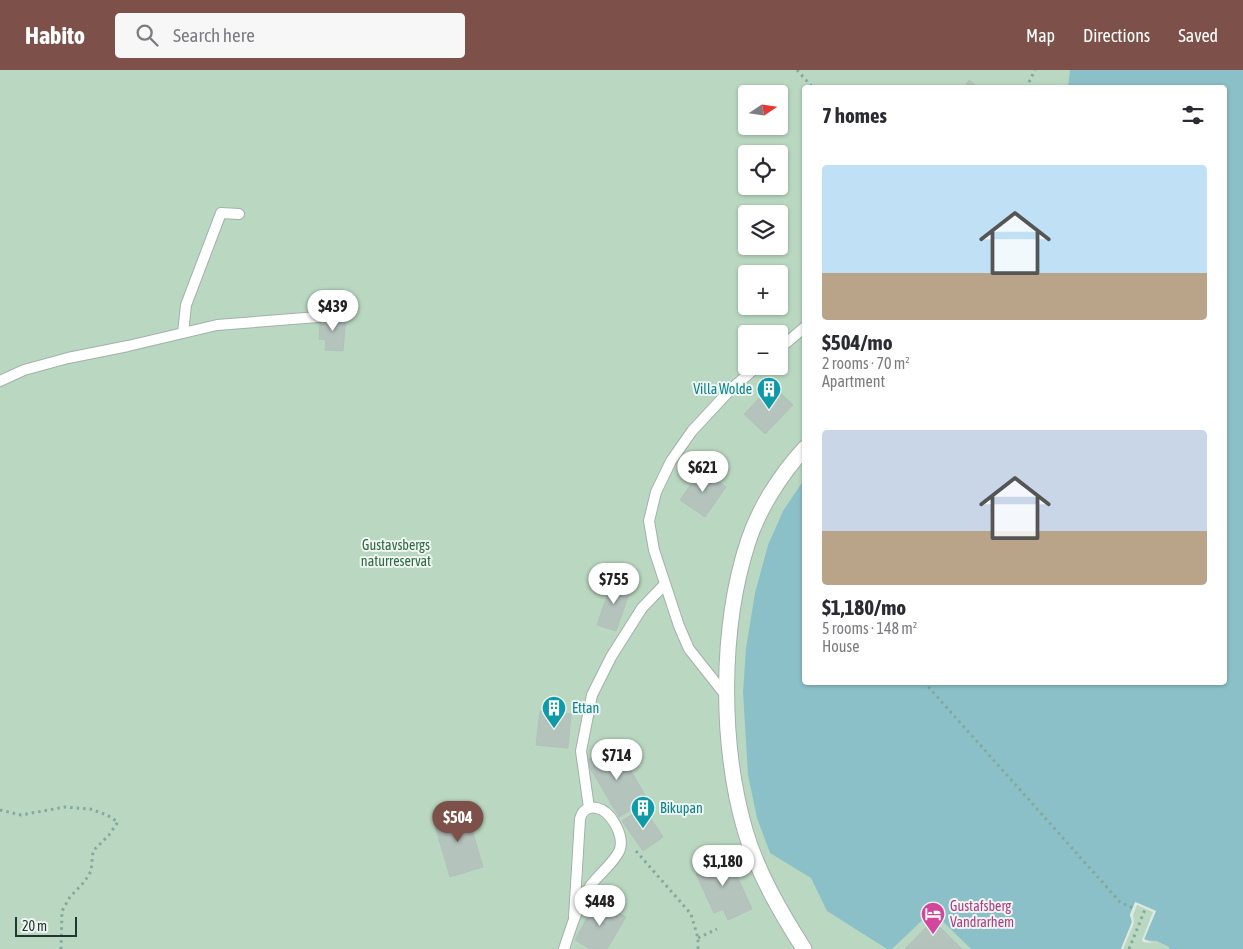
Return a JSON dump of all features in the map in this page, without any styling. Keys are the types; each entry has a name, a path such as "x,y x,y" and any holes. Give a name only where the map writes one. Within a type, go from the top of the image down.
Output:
{"street":[{"path":"802,452 777,483 761,511 748,541 738,580 732,616 727,665 727,697 728,741 734,785 746,832 760,869 804,949"}],"lane":[{"path":"183,333 186,305 221,213 239,214"},
{"path":"0,381 24,370 68,358 217,325 318,317"},
{"path":"788,341 802,330"},
{"path":"727,697 689,649 679,626 654,550 649,521 656,492 671,461 692,431 731,388 747,375"},
{"path":"589,808 582,770 581,751 592,695 611,657 642,608 665,584"},
{"path":"564,949 574,917 592,884 618,854 621,847 618,830 606,813 598,808 589,808 581,814 574,917"}],"path":[{"path":"797,70 810,85"},
{"path":"1028,85 1035,70"},
{"path":"927,685 1120,902 1133,908"},
{"path":"0,810 21,815 65,807 90,809 107,815 118,822 109,835 93,851 91,871 85,881 70,897 62,911 62,949"},
{"path":"644,860 690,914 698,938 698,949"},
{"path":"1129,949 1146,906"},
{"path":"698,938 717,929"}],"green space":[{"name":"Gustavsbergs naturreservat","path":"0,70 1243,70 1243,949 0,949"}],"water":[{"path":"1070,70 1243,70 1243,949 1169,949 1169,947 1157,941 1144,940 1156,911 1136,902 1130,914 1132,922 1121,949 971,949 932,911 892,949 887,949 827,911 811,878 770,853 757,818 748,775 743,692 746,648 755,593 768,545 783,511 802,482 802,685 1227,685 1227,85 1068,85"}],"pier":[{"path":"1135,902 1156,911 1144,939 1153,943 1143,942 1142,940 1153,912 1137,905 1133,915 1134,923 1123,949 1121,949 1132,922 1130,915"}],"building":[{"path":"969,80 975,85 966,85"},
{"path":"325,315 346,316 343,351 325,350 326,340 319,339 320,323 325,323"},
{"name":"Villa Wolde","path":"772,385 793,405 765,434 744,414"},
{"path":"702,469 726,487 705,517 680,500"},
{"path":"613,578 632,585 616,631 597,625"},
{"name":"Ettan","path":"540,711 571,714 568,748 536,745"},
{"path":"615,744 648,800 619,817 586,761"},
{"name":"Bikupan","path":"643,807 663,837 643,851 622,821"},
{"path":"466,809 483,867 450,877 433,819"},
{"path":"726,852 752,909 728,920 723,909 714,913 696,874 706,870 702,863"},
{"path":"597,900 626,917 607,949 590,949 575,940"},
{"name":"Gustafsberg Vandrarhem","path":"933,920 962,949 905,949"}],"place":[{"name":"Villa Wolde","path":"769,410"},
{"name":"Ettan","path":"554,729"},
{"name":"Bikupan","path":"643,829"},
{"name":"Gustafsberg Vandrarhem","path":"933,935"}]}
